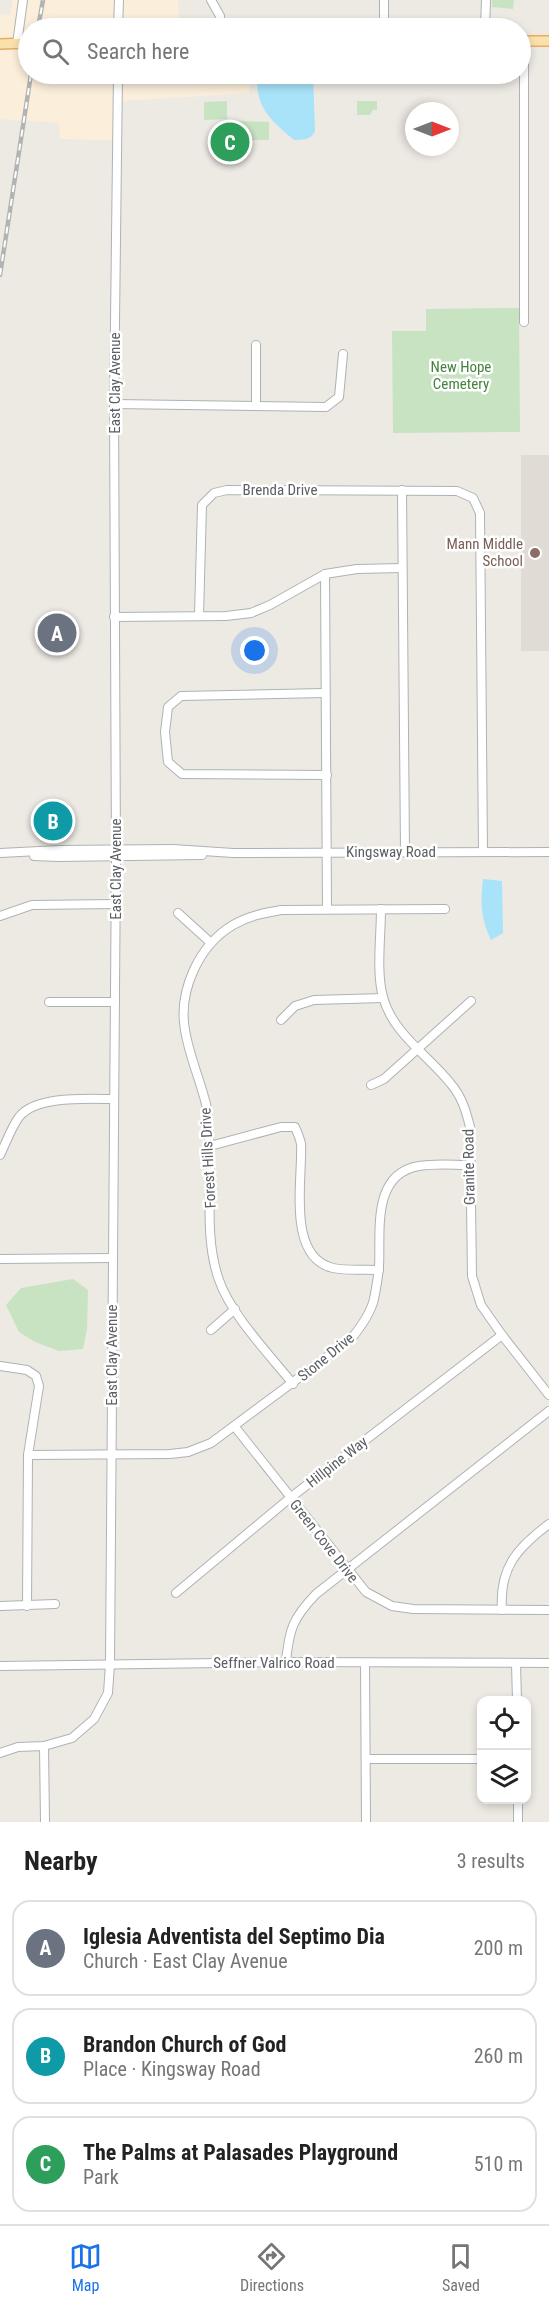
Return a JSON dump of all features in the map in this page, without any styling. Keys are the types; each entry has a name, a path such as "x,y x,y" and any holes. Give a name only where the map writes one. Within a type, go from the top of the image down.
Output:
{"main road":[{"path":"531,41 549,41"},
{"path":"0,44 17,44"}],"street":[{"path":"21,18 23,0"},
{"path":"118,18 119,0"},
{"path":"384,0 384,18"},
{"path":"485,18 486,0"},
{"path":"214,1 220,18"},
{"path":"17,44 18,37"},
{"name":"East Clay Avenue","path":"0,1753 18,1747 44,1746 72,1738 94,1719 108,1693 116,904 114,404 118,84"},
{"path":"522,84 524,322"},
{"path":"256,345 256,406"},
{"path":"114,404 326,407 339,397 343,354"},
{"name":"Brenda Drive","path":"199,616 202,505 214,493 227,490 457,491 473,498 480,513 483,852"},
{"path":"402,490 405,852"},
{"path":"114,617 250,613 270,605 325,574 357,569 402,568"},
{"path":"325,574 327,909"},
{"path":"324,693 181,696 168,707 165,732 168,762 182,774 327,775"},
{"name":"Kingsway Road","path":"1,853 59,857 116,853 185,856 233,853 549,852"},
{"path":"0,916 32,905 116,904"},
{"name":"Granite Road","path":"381,909 383,998 395,1024 452,1085 463,1103 470,1127 472,1276 481,1305 549,1395"},
{"name":"Forest Hills Drive","path":"293,1384 235,1310 220,1282 211,1250 210,1146 207,1106 184,1030 184,1000 194,969 211,943 232,925 256,914 281,910 445,909"},
{"path":"178,914 211,943"},
{"path":"281,1020 295,1006 314,1000 383,998"},
{"path":"371,1086 384,1079 471,1000"},
{"path":"49,1002 115,1002"},
{"path":"0,1155 20,1116 41,1104 58,1100 114,1099"},
{"path":"210,1146 281,1127 295,1127 301,1141 300,1219 307,1249 318,1261 332,1268 379,1270"},
{"name":"Stone Drive","path":"28,1455 171,1454 188,1452 211,1443 293,1384 358,1331 373,1302 379,1270 380,1207 387,1189 400,1175 418,1166 470,1165"},
{"path":"0,1259 113,1258"},
{"path":"212,1330 235,1310"},
{"name":"Hillpine Way","path":"176,1593 291,1498 502,1335"},
{"path":"0,1366 27,1370 36,1376 39,1386 28,1455 27,1606"},
{"path":"286,1662 288,1636 295,1618 316,1594 549,1411"},
{"name":"Green Cove Drive","path":"235,1427 366,1592 392,1606 413,1610 549,1611"},
{"path":"501,1610 500,1594 508,1565 529,1539 549,1524"},
{"path":"0,1606 55,1604"},
{"name":"Seffner Valrico Road","path":"0,1666 286,1662 549,1663"},
{"path":"365,1663 366,1822"},
{"path":"516,1663 517,1696"},
{"path":"44,1746 45,1822"},
{"path":"366,1759 477,1759"},
{"path":"518,1804 518,1822"}],"shaded area":[{"path":"13,0 19,0 13,40 0,40 0,14 10,15"},
{"path":"27,0 115,0 114,18 24,18"},
{"path":"123,0 178,0 179,18 122,18"},
{"path":"0,47 18,47 18,84 114,84 114,140 60,139 59,123 0,119"},
{"path":"122,84 249,84 249,93 122,101"},
{"name":"Mann Middle School","path":"521,455 549,455 549,651 521,651"}],"green space":[{"path":"492,0 514,0 513,9 492,7"},
{"path":"227,101 227,119 204,120 204,102"},
{"path":"357,101 377,101 377,110 373,110 370,115 357,115"},
{"path":"238,121 269,122 269,140 238,140"},
{"path":"225,133 236,133 236,152 225,152"},
{"name":"New Hope Cemetery","path":"519,308 520,432 393,433 392,331 426,331 426,309"},
{"path":"73,1279 88,1290 87,1329 83,1349 59,1351 35,1342 19,1332 6,1305 21,1288"}],"water":[{"path":"257,84 313,84 315,131 311,136 304,140 294,140 278,126 266,112"},
{"path":"483,879 502,881 503,933 491,940 482,911"}],"railway":[{"path":"40,18 43,0"},
{"path":"0,275 29,84"}],"place":[{"name":"The Palms at Palasades Playground","path":"230,142"},
{"name":"Mann Middle School","path":"535,553"},
{"name":"Iglesia Adventista del Septimo Dia","path":"57,633"},
{"name":"Brandon Church of God","path":"53,821"}]}
